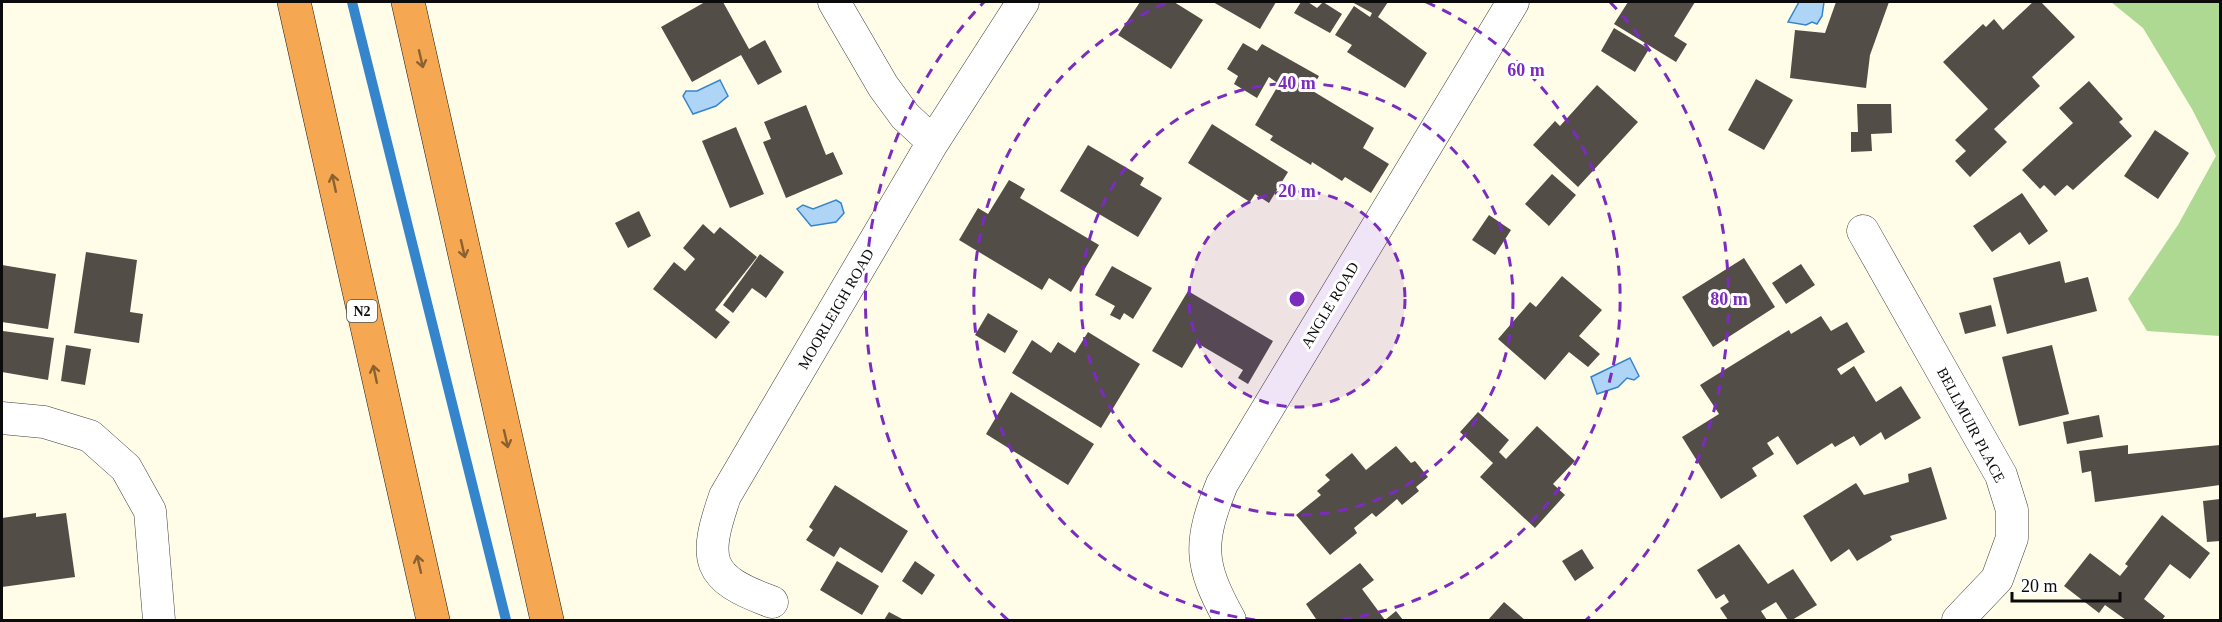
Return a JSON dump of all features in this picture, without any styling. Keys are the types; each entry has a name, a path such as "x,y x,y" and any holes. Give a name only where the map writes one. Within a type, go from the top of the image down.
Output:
{"highway":[{"name":"N2","path":"294,2 433,621"},
{"path":"408,2 547,621"}],"street":[{"path":"834,2 883,86 905,116 933,142"},
{"name":"MOORLEIGH ROAD","path":"772,602 741,591 721,576 711,559 714,530 725,496 933,142 1023,2"},
{"name":"ANGLE ROAD","path":"1230,621 1211,586 1203,552 1208,519 1221,484 1513,2"},
{"name":"BELLMUIR PLACE","path":"1863,231 2001,475 2012,510 2012,538 1997,579 1958,621"},
{"path":"2,418 44,422 90,436 126,468 150,511 159,621"}],"green space":[{"path":"2111,2 2220,2 2220,336 2147,331 2128,299 2178,225 2216,156 2192,109 2143,28"}],"water":[{"path":"1799,2 1824,2 1822,16 1817,24 1788,22"},
{"path":"720,80 728,96 716,106 693,114 683,96 686,91 697,91"},
{"path":"836,200 841,203 844,213 836,222 811,226 797,209 803,205 813,209"},
{"path":"1630,358 1639,376 1634,380 1627,378 1618,387 1597,394 1591,377"}],"building":[{"path":"705,2 723,2 749,49 765,40 782,72 758,85 741,55 692,82 661,27"},
{"path":"1140,2 1174,2 1203,20 1171,69 1118,35"},
{"path":"1213,2 1276,2 1260,29"},
{"path":"1301,2 1308,2 1317,8 1323,2 1342,14 1330,33 1294,13"},
{"path":"1352,2 1388,2 1378,17 1427,53 1405,88 1347,52 1352,45 1335,35 1354,6 1370,17 1372,13"},
{"path":"1628,2 1695,2 1674,36 1687,44 1676,62 1614,24"},
{"path":"1836,2 1889,2 1870,55 1866,88 1790,78 1795,30 1825,33"},
{"path":"2033,2 2041,2 2075,37 2032,77 2040,86 1994,129 2007,142 1970,177 1955,161 1966,151 1955,140 1988,109 1943,62 1983,24 1986,27 1994,19 2003,30"},
{"path":"1614,28 1649,49 1635,72 1601,51"},
{"path":"1243,43 1257,51 1262,44 1319,76 1311,90 1374,128 1363,148 1389,164 1371,193 1345,177 1342,181 1312,162 1311,165 1270,140 1273,136 1255,125 1279,84 1269,77 1257,98 1234,84 1238,76 1227,69"},
{"path":"1756,79 1793,100 1764,150 1728,130"},
{"path":"2089,81 2123,119 2119,122 2132,136 2073,190 2067,185 2055,196 2044,185 2040,189 2022,170 2073,123 2059,108"},
{"path":"1597,85 1638,122 1578,187 1533,145 1555,121 1560,126"},
{"path":"1857,104 1891,104 1892,133 1871,134 1872,151 1851,152 1851,132 1858,132"},
{"path":"806,105 826,155 833,152 843,174 786,198 763,142 771,139 764,122"},
{"path":"1212,124 1288,172 1269,203 1255,194 1250,202 1188,163"},
{"path":"736,127 764,194 730,208 702,141"},
{"path":"2155,130 2189,153 2158,199 2124,176"},
{"path":"1088,145 1144,178 1140,185 1162,198 1138,237 1060,191"},
{"path":"1552,174 1576,195 1549,226 1525,204"},
{"path":"1009,180 1025,189 1020,198 1099,245 1071,292 1049,278 1042,290 959,240 978,208 988,214"},
{"path":"2022,193 2048,231 2029,245 2020,232 1992,252 1973,226"},
{"path":"639,211 651,236 628,248 615,223"},
{"path":"1489,215 1511,230 1495,255 1472,240"},
{"path":"703,224 714,234 720,227 757,257 715,310 730,322 716,339 653,289 674,262 685,271 695,259 683,248"},
{"path":"86,252 137,260 130,312 143,314 139,343 74,333"},
{"path":"760,254 784,272 766,298 752,288 733,313 723,305"},
{"path":"1744,258 1775,307 1713,347 1682,297"},
{"path":"2060,261 2065,283 2088,277 2097,311 2007,334 1993,278"},
{"path":"1801,264 1815,285 1786,304 1772,283"},
{"path":"2,265 56,274 48,329 2,322"},
{"path":"1112,266 1152,288 1133,319 1124,313 1120,320 1110,315 1115,306 1095,295"},
{"path":"1562,276 1602,310 1579,336 1600,354 1588,367 1569,352 1545,380 1498,339 1530,302 1536,307"},
{"path":"1188,291 1273,341 1248,384 1238,378 1243,370 1197,343 1182,368 1152,351"},
{"path":"1991,305 1996,326 1965,334 1959,313"},
{"path":"988,313 1018,331 1005,353 975,335"},
{"path":"1821,316 1831,331 1847,322 1865,352 1837,369 1841,375 1854,366 1876,402 1901,386 1921,418 1885,440 1881,432 1860,446 1854,436 1835,447 1832,443 1797,465 1778,436 1767,443 1774,454 1752,468 1757,476 1721,499 1682,437 1719,414 1700,385 1789,330 1791,334"},
{"path":"3,331 54,338 48,380 2,372"},
{"path":"1088,332 1140,364 1101,428 1012,373 1032,340 1051,353 1058,342 1075,353"},
{"path":"66,345 91,349 85,385 61,381"},
{"path":"2052,345 2069,414 2019,426 2002,357"},
{"path":"1011,392 1094,444 1068,485 986,434"},
{"path":"1478,412 1509,440 1499,452 1506,459 1537,426 1575,461 1553,484 1565,495 1535,528 1480,477 1493,463 1460,432"},
{"path":"2099,415 2103,437 2067,444 2063,422"},
{"path":"2128,445 2128,454 2220,445 2220,485 2095,502 2091,471 2082,473 2079,451"},
{"path":"1396,446 1411,463 1415,461 1428,477 1416,487 1419,491 1402,505 1397,499 1376,517 1372,513 1354,528 1357,533 1330,555 1296,515 1321,495 1317,491 1330,480 1325,475 1352,453 1366,470"},
{"path":"1931,467 1947,519 1890,536 1892,540 1857,561 1849,549 1831,562 1803,516 1856,483 1864,495 1909,482 1908,474"},
{"path":"835,485 908,531 882,573 840,547 834,557 806,540 813,530 809,527"},
{"path":"2220,499 2220,541 2207,542 2203,501"},
{"path":"36,513 36,517 66,513 75,577 2,587 2,518"},
{"path":"2162,515 2210,553 2190,579 2170,564 2144,599 2165,616 2162,620 2126,620 2105,605 2099,613 2064,586 2090,553 2120,576 2128,566 2125,564"},
{"path":"1739,544 1768,584 1793,569 1817,605 1792,620 1788,620 1776,602 1761,611 1767,620 1728,620 1720,608 1729,602 1724,594 1716,599 1697,570"},
{"path":"1582,549 1594,568 1575,581 1562,561"},
{"path":"837,561 879,586 862,615 820,590"},
{"path":"915,561 935,575 922,595 902,581"},
{"path":"1360,563 1374,580 1362,589 1385,620 1314,620 1316,619 1306,604"},
{"path":"1504,602 1525,620 1488,620"},
{"path":"1396,611 1403,620 1385,620"},
{"path":"889,612 904,620 884,620"}],"waterway":[{"path":"352,2 506,620"}]}
